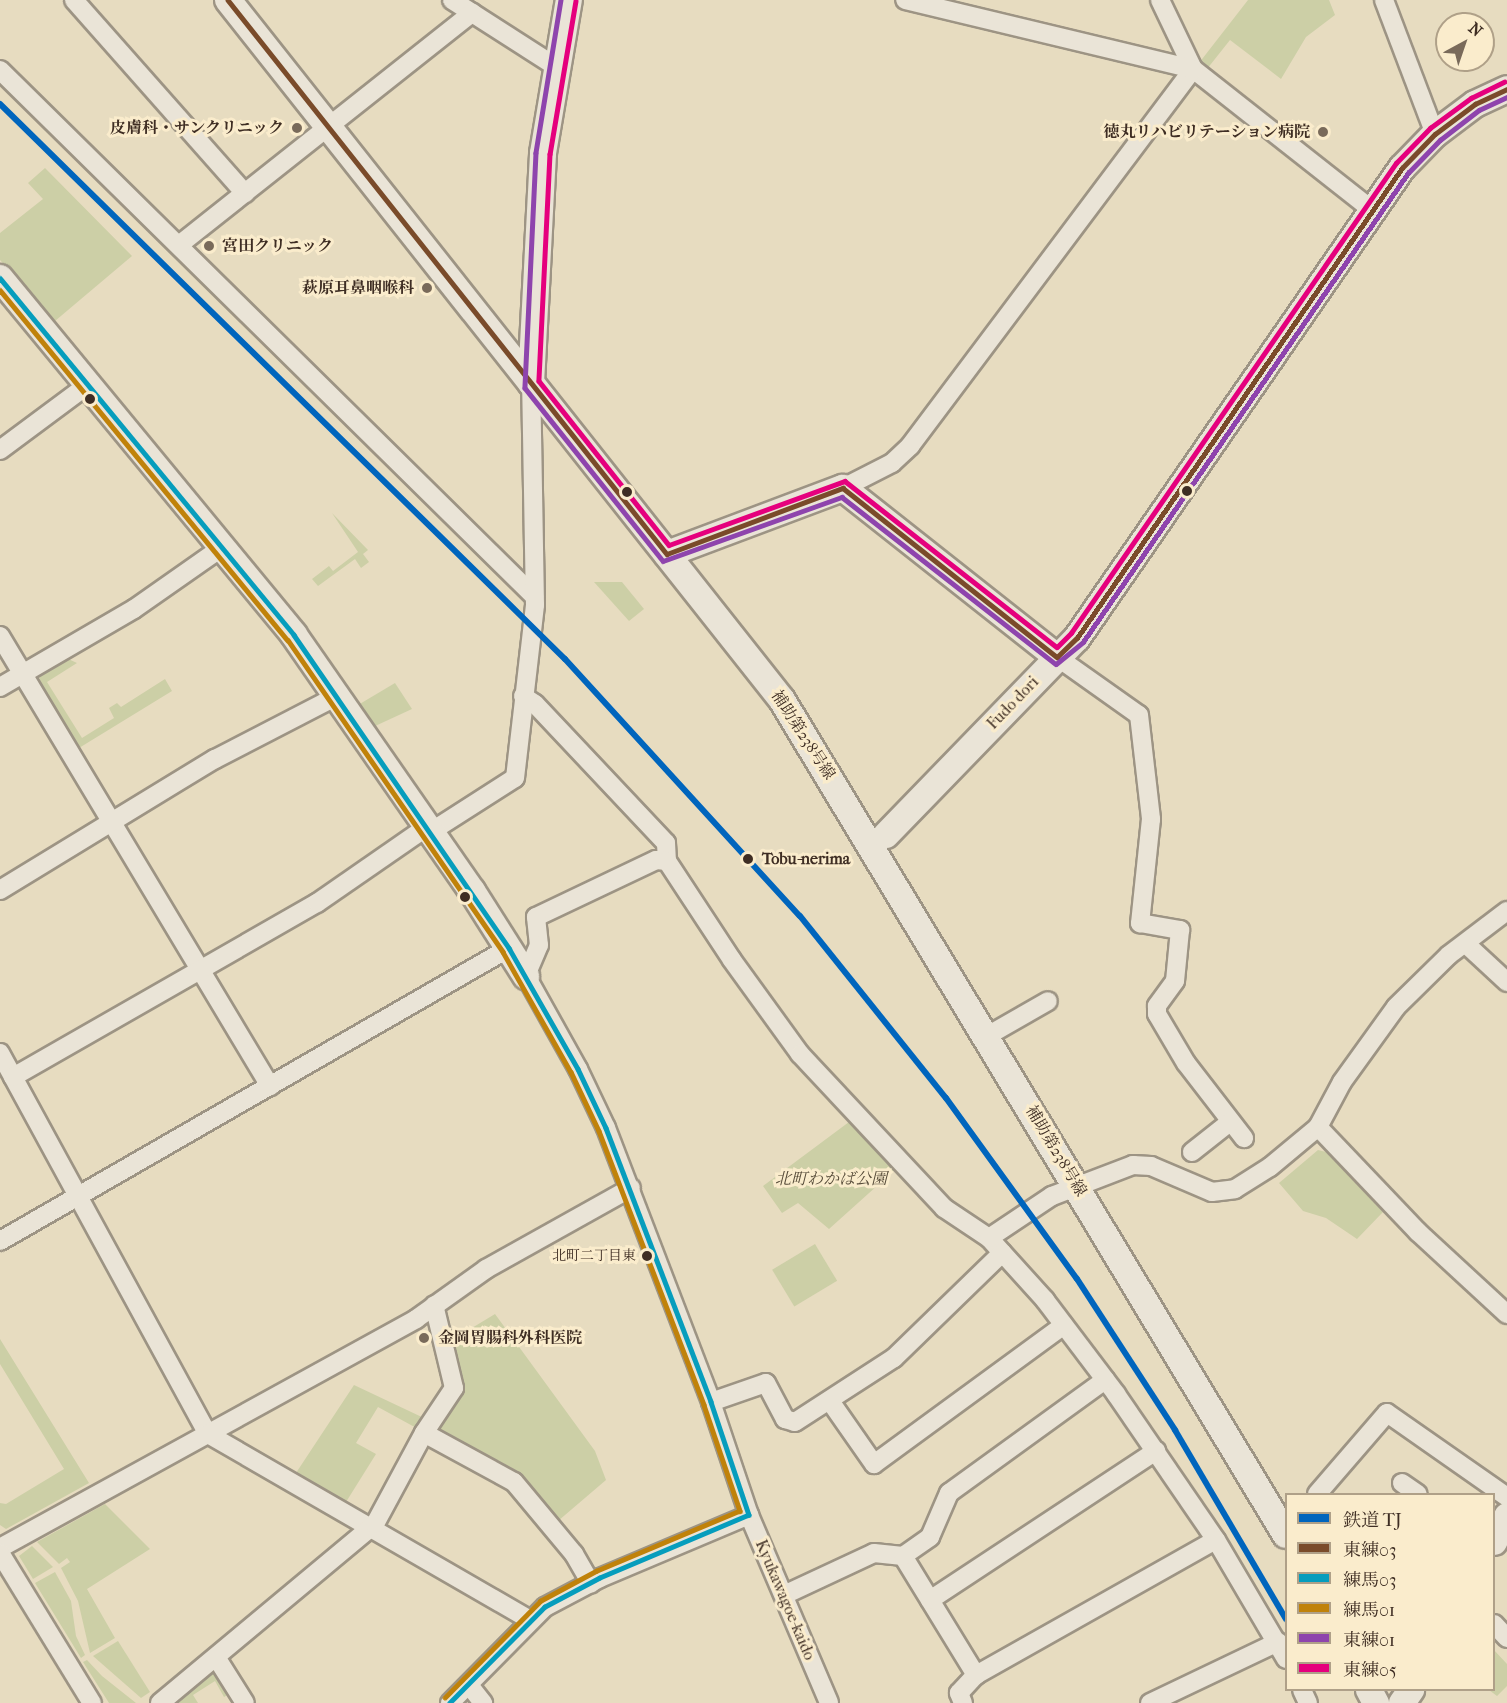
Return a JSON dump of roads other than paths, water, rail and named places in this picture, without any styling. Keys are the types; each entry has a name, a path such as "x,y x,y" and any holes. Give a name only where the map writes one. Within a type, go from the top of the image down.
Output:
{"street":[{"path":"74,0 245,193"},
{"name":"補助第238号線","path":"228,0 775,690 840,793 1285,1526"},
{"path":"452,0 555,66"},
{"path":"13,1077 317,903 515,777 534,596 531,383 543,153 555,66 570,0"},
{"path":"905,0 937,4 1193,69 1372,210"},
{"path":"1160,0 1193,69"},
{"path":"1384,0 1435,134"},
{"path":"179,245 472,13"},
{"path":"667,554 843,488 892,463 910,446 1193,69"},
{"path":"0,70 534,596"},
{"name":"Fudo dori","path":"886,835 1077,638 1402,168 1435,134 1475,104 1507,89"},
{"name":"Kyukawagoe-kaido","path":"0,278 224,546 337,696 430,829 526,976 580,1072 631,1188 711,1402 749,1515 829,1703"},
{"path":"0,450 90,384"},
{"path":"843,488 1057,657 1139,715 1151,819 1140,923 1180,930 1175,981 1157,1006 1157,1014 1186,1063 1244,1138"},
{"path":"0,687 134,609 224,546"},
{"path":"0,636 270,1086"},
{"path":"0,890 215,759 337,696"},
{"path":"523,696 535,704 666,843 667,861 732,960 800,1054 944,1208 989,1238 1064,1325 1156,1451 1216,1540 1285,1655"},
{"path":"526,976 539,945 536,917 656,860 667,861"},
{"path":"989,1238 1036,1204 1076,1185 1133,1165 1151,1166 1212,1192 1235,1188 1270,1167 1318,1127 1342,1082 1396,1006 1449,955 1507,911"},
{"path":"1466,944 1507,982"},
{"path":"0,1241 509,948"},
{"path":"987,1036 1048,1001"},
{"path":"0,1053 208,1434 370,1530 530,1620"},
{"path":"1192,1152 1230,1122"},
{"path":"1318,1127 1418,1232 1507,1314"},
{"path":"0,1548 208,1434 434,1305 486,1269 631,1188"},
{"path":"711,1402 766,1383 785,1419 792,1422 830,1401 894,1359 1002,1253"},
{"path":"160,1703 370,1530 424,1433 454,1388 434,1305"},
{"path":"830,1401 874,1464 1064,1325"},
{"path":"784,1595 874,1553 903,1556 930,1537 949,1493 1105,1380"},
{"path":"1318,1493 1387,1413 1507,1497"},
{"path":"424,1433 514,1482 574,1554 591,1583"},
{"path":"930,1600 1156,1451"},
{"path":"1402,1483 1417,1493"},
{"path":"450,1703 530,1620 591,1583 749,1515"},
{"path":"1495,1540 1507,1516"},
{"path":"963,1703 959,1693 976,1675 1216,1540"},
{"path":"0,1553 93,1703"},
{"path":"903,1556 976,1675"},
{"path":"1495,1625 1507,1638"},
{"path":"1150,1703 1278,1642"},
{"path":"216,1657 244,1703"},
{"path":"469,1685 483,1703"}],"rail line":[{"name":"TJ","path":"0,104 565,659 800,916 946,1098 1077,1279 1175,1430 1285,1617"}],"place":[{"name":"皮膚科・サンクリニック","path":"297,128"},
{"name":"徳丸リハビリテーション病院","path":"1323,132"},
{"name":"宮田クリニック","path":"209,246"},
{"name":"萩原耳鼻咽喉科","path":"427,288"},
{"name":"Tobu-nerima","path":"748,859"},
{"name":"北町二丁目東","path":"647,1256"},
{"name":"金岡胃腸科外科医院","path":"424,1338"}],"park label":[{"name":"北町わかば公園","path":"831,1179"}]}
